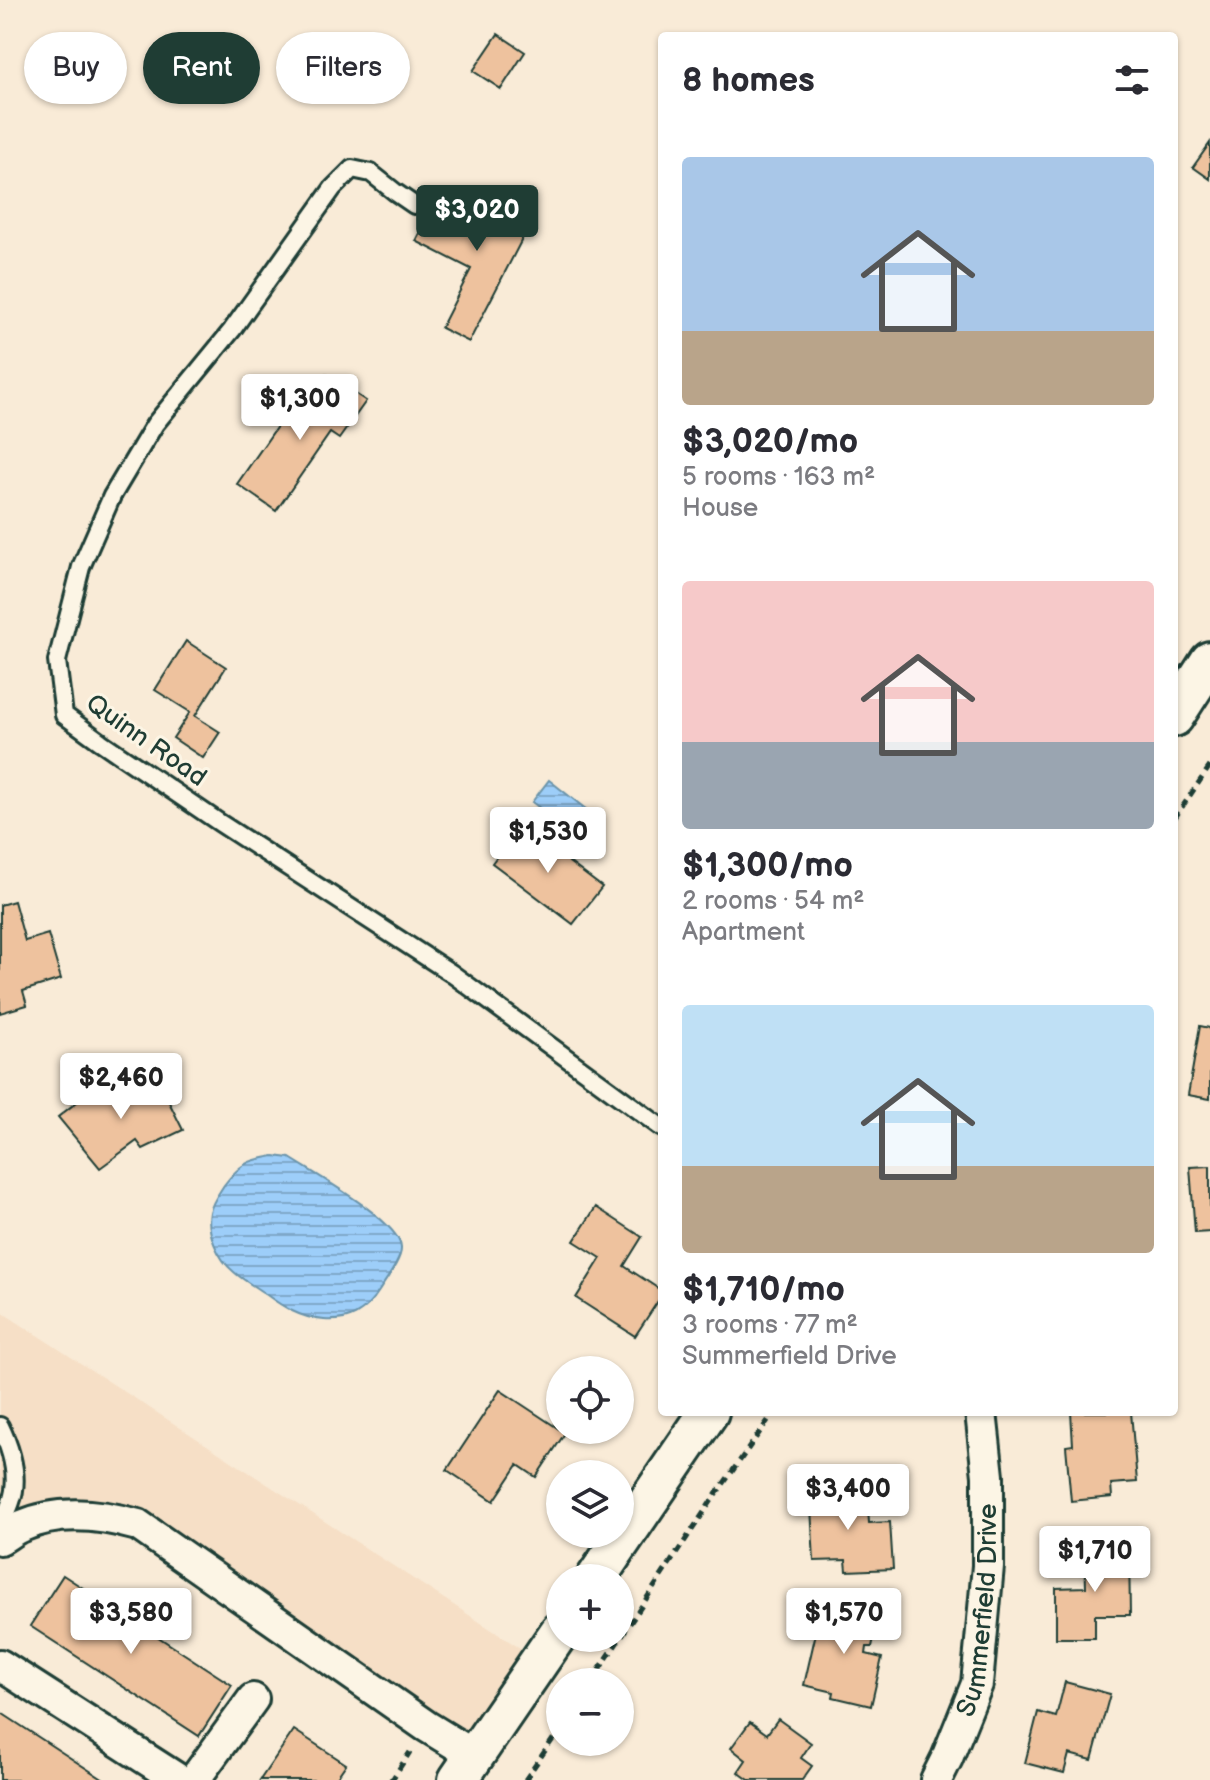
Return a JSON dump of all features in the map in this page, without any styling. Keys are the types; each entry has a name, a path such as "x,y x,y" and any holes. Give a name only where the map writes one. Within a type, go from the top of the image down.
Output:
{"street":[{"path":"1178,711 1210,661"},
{"path":"606,1564 706,1416"},
{"name":"Summerfield Drive","path":"936,1780 977,1684 988,1566 988,1476 976,1419"},
{"path":"0,1539 23,1525 57,1516 85,1514 138,1525 413,1717 466,1768 546,1651"},
{"path":"0,1665 179,1780"},
{"path":"194,1780 253,1699"}],"lane":[{"name":"Quinn Road","path":"414,205 371,173 352,169 333,188 232,330 155,424 112,496 81,567 57,661 64,715 220,823 451,973 658,1125"},
{"path":"0,1426 9,1447 14,1472 12,1499 0,1526"}],"path":[{"path":"1178,813 1210,766"},
{"path":"600,1668 771,1416"},
{"path":"525,1780 546,1749"}],"shaded area":[{"path":"0,1311 540,1661 474,1757 113,1518 0,1539"}],"water":[{"path":"549,780 592,814 576,836 532,802"},
{"path":"274,1156 290,1158 335,1186 372,1212 397,1237 401,1253 396,1264 374,1299 349,1318 324,1320 292,1311 237,1275 218,1253 209,1220 216,1198 240,1168 251,1161"}],"building":[{"path":"498,34 525,52 501,89 473,71"},
{"path":"1210,143 1210,179 1193,167"},
{"path":"483,188 535,214 469,342 441,328 471,269 416,241 434,206 465,222"},
{"path":"326,374 366,401 339,439 330,433 276,511 237,484 287,412 295,418"},
{"path":"186,641 226,667 195,716 220,732 203,758 173,738 190,712 155,690"},
{"path":"517,830 544,851 554,837 576,853 569,862 602,887 573,924 492,863"},
{"path":"14,901 25,941 48,934 61,979 23,991 27,1005 0,1013 0,905"},
{"path":"1200,1026 1210,1028 1210,1099 1188,1095"},
{"path":"158,1080 183,1130 143,1149 137,1141 100,1168 58,1117 101,1083 115,1100"},
{"path":"1210,1166 1210,1232 1195,1233 1190,1167"},
{"path":"596,1207 642,1237 624,1266 658,1288 658,1301 635,1336 576,1298 601,1258 574,1241"},
{"path":"500,1390 546,1420 546,1444 558,1444 536,1477 518,1465 494,1501 447,1470"},
{"path":"1071,1416 1131,1416 1137,1482 1111,1484 1112,1497 1071,1501 1066,1446 1073,1445"},
{"path":"853,1486 854,1508 868,1508 869,1523 890,1522 893,1569 847,1571 846,1560 814,1561 810,1489"},
{"path":"1129,1549 1130,1615 1095,1615 1095,1638 1056,1638 1056,1588 1086,1587 1085,1550"},
{"path":"63,1575 232,1685 199,1736 30,1626"},
{"path":"823,1602 866,1612 863,1624 876,1628 872,1647 867,1647 866,1654 882,1658 871,1706 833,1697 834,1692 804,1685"},
{"path":"1065,1682 1110,1694 1092,1760 1069,1754 1064,1773 1025,1763 1038,1712 1056,1717"},
{"path":"0,1712 104,1780 0,1780"},
{"path":"778,1719 811,1743 801,1758 812,1766 802,1780 749,1780 738,1772 746,1760 731,1748 750,1722 767,1734"},
{"path":"294,1730 346,1764 335,1780 260,1780"}]}
